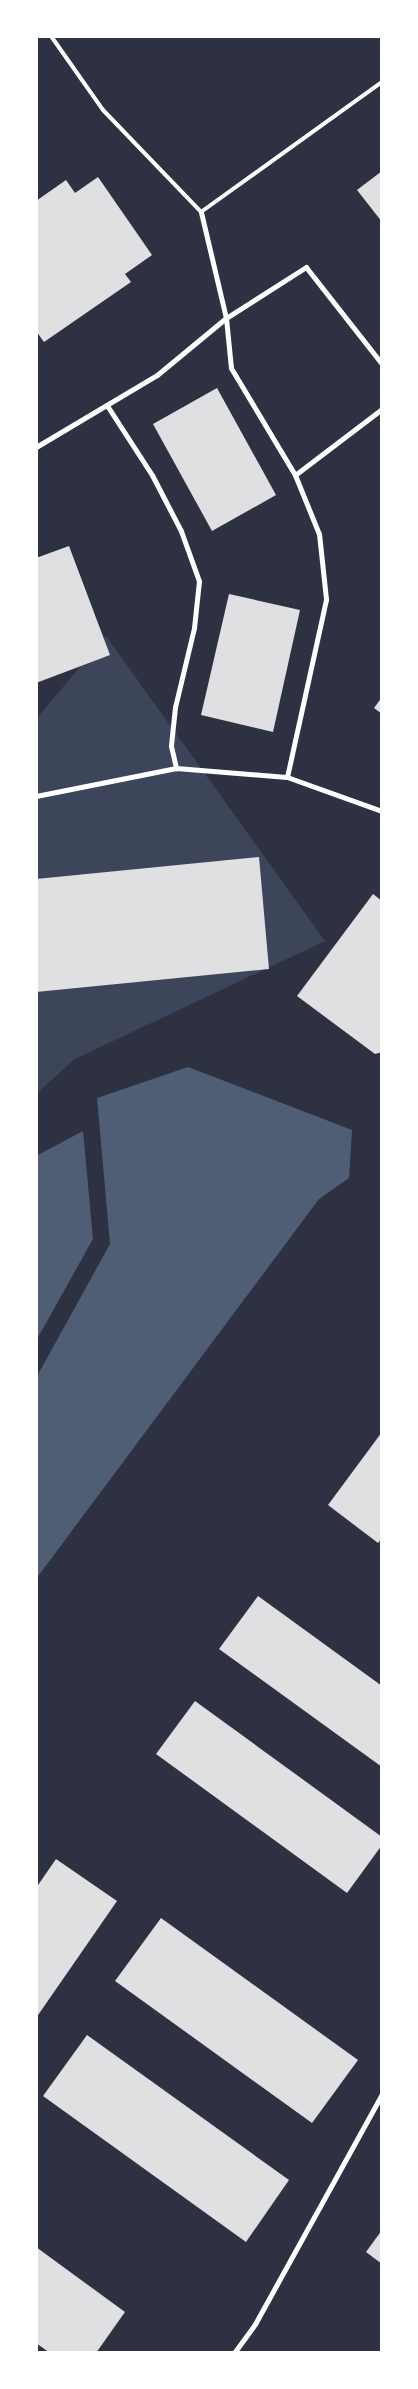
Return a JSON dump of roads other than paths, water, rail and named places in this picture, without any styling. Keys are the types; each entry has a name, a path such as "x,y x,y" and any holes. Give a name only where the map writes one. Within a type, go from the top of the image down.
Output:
{"street":[{"path":"201,212 226,318 231,368 295,475 318,534 326,599 287,777"},
{"path":"36,447 108,407 157,375 226,318 306,267 382,364"},
{"path":"108,407 152,475 181,531 199,581 194,628 175,706 171,746 176,768"},
{"path":"295,475 382,409"},
{"path":"36,796 176,768 287,777 382,811"},
{"path":"234,2353 255,2324 382,2094"}],"lane":[{"path":"51,36 102,110 201,212 382,82"}]}
